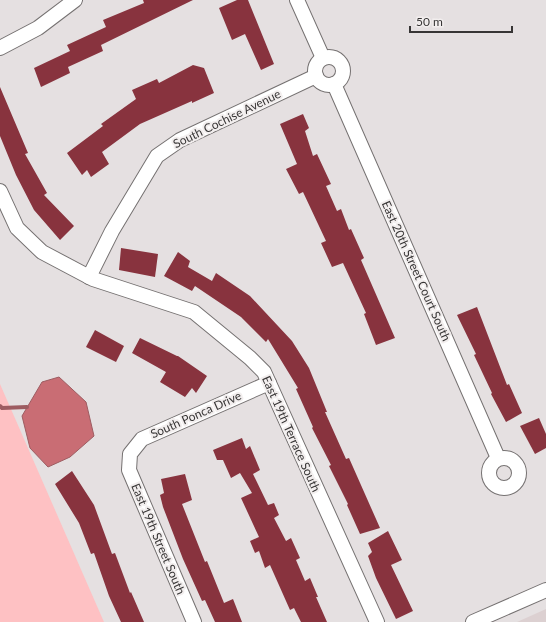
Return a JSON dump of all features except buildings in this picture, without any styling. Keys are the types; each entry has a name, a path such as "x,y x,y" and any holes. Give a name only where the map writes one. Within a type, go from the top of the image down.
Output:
{"street":[{"path":"0,48 38,28 75,0"},
{"path":"297,0 323,58"},
{"path":"332,57 337,59 342,67 341,77 334,84 322,83 316,76 315,72 317,64 323,58 332,57"},
{"name":"South Cochise Avenue","path":"89,277 112,232 157,156 180,140 316,76"},
{"name":"East 20th Street Court South","path":"334,84 498,458"},
{"name":"East 19th Terrace South","path":"0,192 17,228 42,252 89,277 194,312 250,358 264,372 377,622"},
{"name":"South Ponca Drive","path":"130,454 142,439 269,383"},
{"name":"East 19th Street South","path":"130,454 129,470 194,622"},
{"path":"473,622 546,590"}],"shaded area":[{"path":"59,377 86,402 94,436 70,457 48,467 30,448 22,416 42,382"},
{"path":"0,384 104,622 0,622"},
{"path":"546,609 546,622 517,622"}],"waterway":[{"path":"0,406 2,408 27,407"}]}
